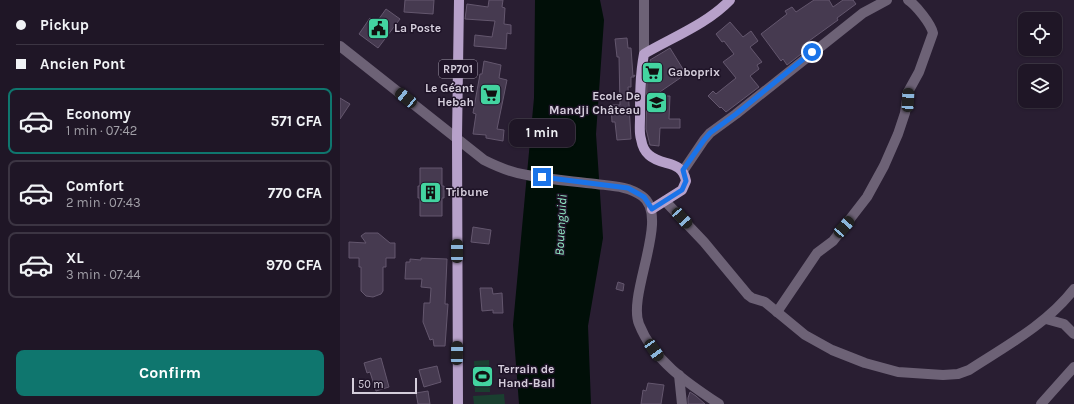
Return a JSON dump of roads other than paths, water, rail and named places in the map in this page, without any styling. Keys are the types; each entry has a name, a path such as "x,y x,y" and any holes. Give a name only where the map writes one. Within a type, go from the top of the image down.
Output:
{"main road":[{"name":"RP701","path":"458,404 457,138 459,0"},
{"path":"652,209 682,190 686,181 683,170 675,165 664,163 650,157 643,147 640,137 640,91 644,54 680,35 712,15 730,0"}],"street":[{"path":"644,0 644,54"},
{"path":"683,170 710,133 863,13 887,0"},
{"path":"777,312 817,253 833,240 867,197 884,166 898,134 905,113 908,92 919,72 933,33 932,29 918,10 908,0"},
{"path":"340,46 484,160 504,169 527,175 628,188 644,197 652,209 652,228 636,307 638,323 647,340 661,360 719,404"},
{"path":"665,201 704,242 752,298 765,302 805,336 832,350 865,363 898,372 943,375 958,374 969,370 1046,319 1074,289"},
{"path":"1056,307 1064,324 1074,334"},
{"path":"1046,319 1064,324"},
{"path":"1042,404 1074,367"},
{"path":"680,375 682,404"}],"water":[{"name":"Bouenguidi","path":"535,0 600,0 604,20 596,134 603,238 588,326 591,404 519,404 513,325 534,98"}],"place":[{"name":"La Poste","path":"378,28"},
{"name":"Gaboprix","path":"653,72"},
{"name":"Le Géant Hebah","path":"490,95"},
{"name":"Ecole De Mandji Château","path":"656,103"},
{"name":"Tribune","path":"431,192"},
{"name":"Terrain de Hand-Ball","path":"482,376"}]}
